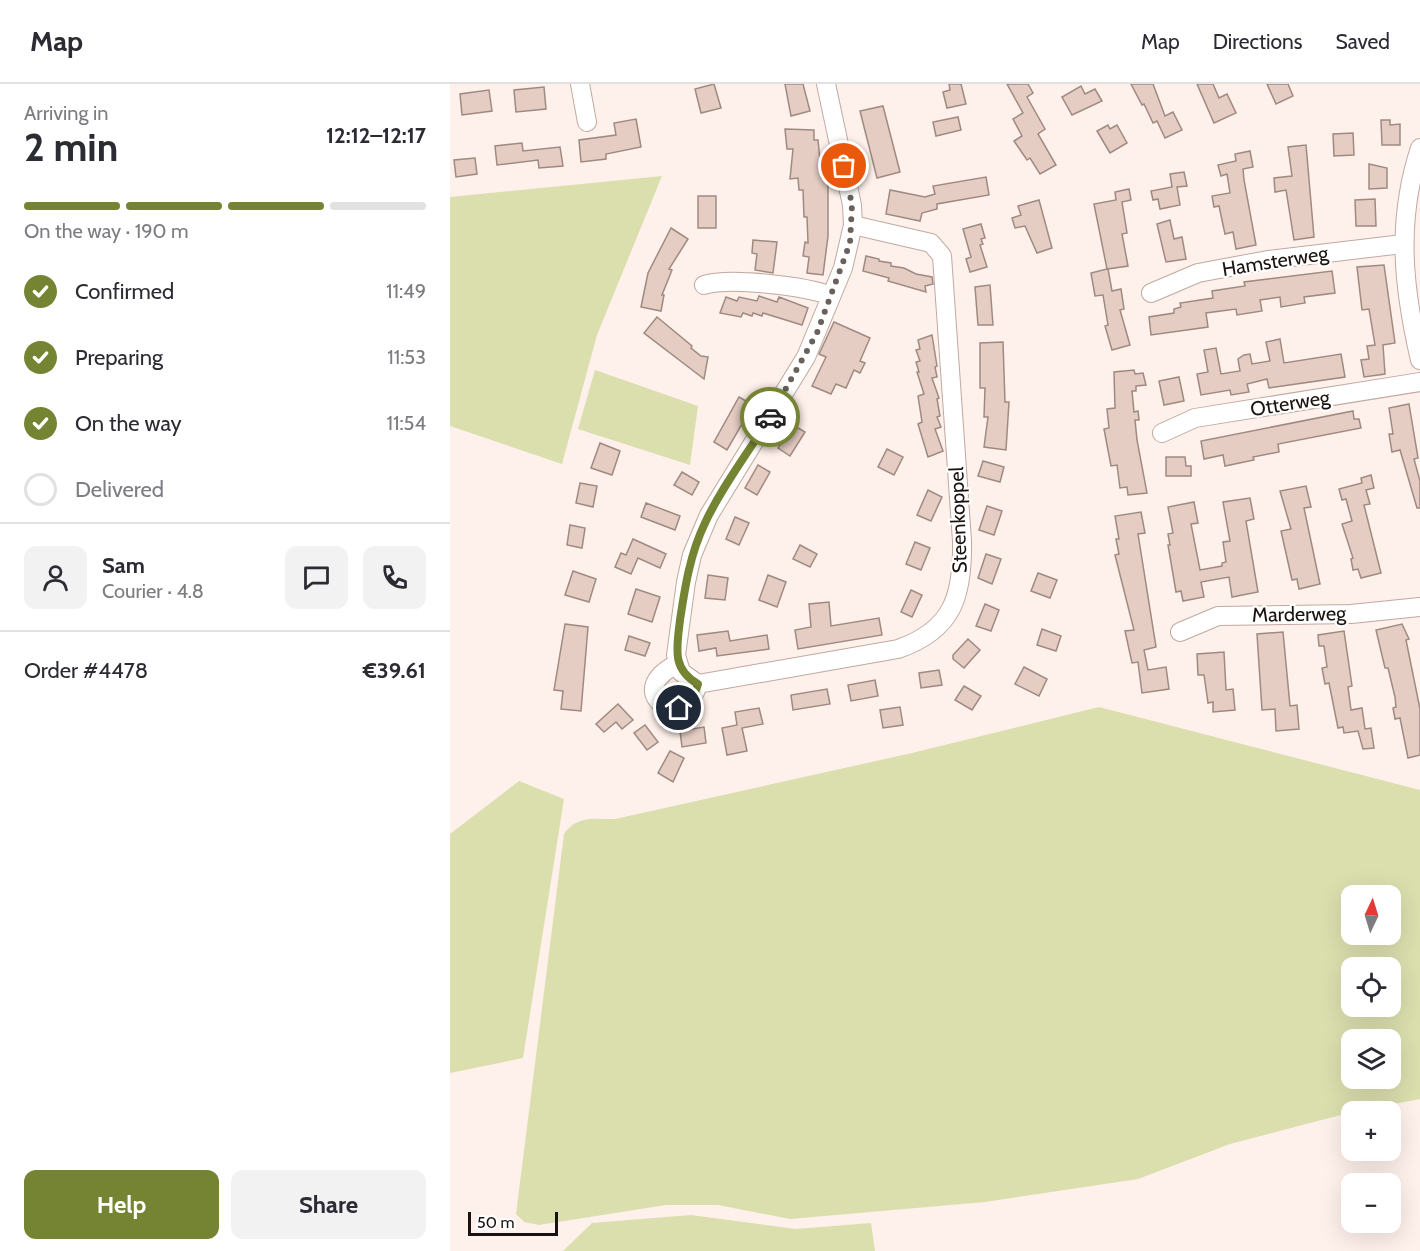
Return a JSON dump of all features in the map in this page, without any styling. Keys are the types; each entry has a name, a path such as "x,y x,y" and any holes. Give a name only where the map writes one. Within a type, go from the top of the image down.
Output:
{"street":[{"path":"580,84 587,122"},
{"path":"677,664 658,678 654,686 655,696 669,709 688,704 695,696 698,684 681,672 677,664 686,582 705,523 806,357 850,243 853,225 852,205 826,84"},
{"path":"1420,148 1407,198 1402,244 1408,308 1420,360"},
{"name":"Steenkoppel","path":"698,684 898,649 918,641 935,630 950,612 957,597 962,570 962,541 942,256 931,243 853,225"},
{"name":"Hamsterweg","path":"1151,293 1198,273 1280,259 1402,244"},
{"path":"704,285 726,281 813,290 831,296"},
{"name":"Otterweg","path":"1162,433 1195,418 1420,382"},
{"name":"Marderweg","path":"1180,632 1218,616 1351,614 1420,607"}],"green space":[{"path":"662,176 597,335 562,464 450,426 450,197"},
{"path":"595,370 698,406 690,465 578,429"},
{"path":"1099,707 1420,790 1420,1099 1401,1103 1341,1101 1341,1115 1230,1144 1138,1179 985,1202 790,1219 718,1205 666,1205 539,1225 524,1222 516,1214 564,834 574,824 586,819 615,819 912,753"},
{"path":"519,781 564,799 523,1058 450,1073 450,834"},
{"path":"691,1215 796,1229 871,1223 875,1251 563,1251 592,1223"}],"building":[{"path":"714,84 721,108 701,113 695,89"},
{"path":"785,84 803,84 810,111 791,116"},
{"path":"949,84 961,84 966,104 947,108 943,92 950,90"},
{"path":"1007,84 1028,84 1033,93 1027,97 1045,129 1038,134 1056,165 1040,174 1030,158 1027,160 1014,141 1022,136 1013,119 1023,113"},
{"path":"1131,84 1153,84 1165,116 1173,112 1182,130 1165,138 1157,121 1153,123"},
{"path":"1197,84 1213,84 1219,98 1227,94 1236,113 1214,123"},
{"path":"1267,84 1288,84 1293,96 1276,104"},
{"path":"1081,86 1085,94 1095,89 1102,101 1072,115 1062,97"},
{"path":"544,87 546,109 516,112 514,90"},
{"path":"489,90 492,111 462,115 460,94"},
{"path":"883,106 900,172 877,178 860,111"},
{"path":"958,117 961,130 936,136 933,122"},
{"path":"636,119 641,147 606,154 606,159 581,162 579,140 616,135 614,123"},
{"path":"1381,120 1390,120 1390,125 1400,124 1400,145 1382,145"},
{"path":"1108,125 1110,129 1117,125 1127,143 1110,153 1097,131"},
{"path":"785,129 814,130 814,140 818,140 820,160 823,160 822,178 828,178 828,236 823,275 807,273 809,257 803,256 805,242 808,243 803,190 799,190 798,178 790,179 793,149 787,149"},
{"path":"1353,133 1354,155 1334,156 1333,134"},
{"path":"522,143 523,151 560,147 563,166 539,168 538,160 497,165 495,146"},
{"path":"1306,145 1314,237 1294,240 1286,190 1275,192 1274,178 1292,176 1288,147"},
{"path":"1250,151 1253,167 1243,169 1256,245 1236,249 1233,232 1225,234 1219,206 1214,207 1212,196 1230,193 1227,174 1221,176 1218,165 1236,161 1235,154"},
{"path":"475,158 477,174 456,177 454,160"},
{"path":"1369,164 1387,168 1387,188 1369,189"},
{"path":"1184,172 1187,186 1177,187 1180,205 1160,209 1158,199 1153,200 1151,191 1172,187 1170,174"},
{"path":"986,177 989,195 937,204 937,209 922,213 920,221 886,214 890,190 925,197 935,194 933,186"},
{"path":"1129,189 1131,200 1122,202 1127,233 1122,234 1128,266 1108,269 1112,291 1121,289 1124,309 1120,310 1130,345 1112,350 1105,326 1108,325 1103,295 1095,296 1091,273 1107,269 1094,204 1116,200 1115,192"},
{"path":"698,196 716,196 716,228 698,228"},
{"path":"1375,199 1376,226 1356,226 1355,200"},
{"path":"1039,200 1052,248 1037,253 1025,226 1015,228 1012,218 1021,215 1018,206"},
{"path":"1170,220 1174,239 1182,237 1186,259 1166,262 1157,224"},
{"path":"981,224 985,238 981,239 983,244 980,245 987,267 970,272 966,259 971,257 963,229"},
{"path":"671,228 688,239 669,269 672,270 662,295 664,295 661,311 641,307 648,273"},
{"path":"753,240 777,242 773,273 755,270 757,254 752,253"},
{"path":"866,256 891,263 891,266 904,268 916,274 932,277 933,284 925,286 926,292 863,271"},
{"path":"1384,265 1395,343 1383,345 1385,374 1364,377 1361,360 1369,359 1367,346 1375,345 1369,309 1362,310 1357,267"},
{"path":"1332,271 1335,293 1304,297 1305,303 1281,307 1280,297 1260,300 1262,311 1237,315 1236,309 1206,313 1208,327 1151,335 1149,317 1174,313 1174,309 1181,307 1180,303 1213,298 1212,291 1245,286 1244,282"},
{"path":"990,285 993,325 978,325 975,287"},
{"path":"759,296 777,302 779,297 808,308 802,325 763,313 762,316 753,313 752,316 743,313 741,317 720,313 726,297 737,301 739,297 757,301"},
{"path":"657,317 701,356 708,357 704,379 644,333"},
{"path":"834,322 870,338 860,361 865,363 860,373 854,370 846,388 836,384 831,394 812,386 826,357 819,354"},
{"path":"932,335 937,377 932,378 939,398 937,399 940,416 937,417 941,427 935,429 943,451 928,457 918,424 922,422 918,396 924,394 917,372 919,372 916,362 920,361 916,350 920,349 918,340"},
{"path":"1280,339 1284,363 1341,354 1345,377 1269,388 1267,379 1247,384 1249,392 1231,395 1230,390 1201,395 1197,374 1208,372 1204,350 1216,348 1221,374 1240,371 1238,359 1244,355 1250,354 1252,364 1270,361 1266,342"},
{"path":"1003,342 1005,402 1009,402 1006,450 984,447 988,417 984,417 985,388 980,388 980,343"},
{"path":"1134,370 1135,374 1143,373 1146,385 1136,386 1136,391 1132,391 1134,412 1138,411 1139,420 1135,420 1137,440 1147,493 1128,495 1127,487 1120,488 1117,465 1111,466 1104,429 1109,428 1107,409 1115,408 1114,372"},
{"path":"1179,377 1184,401 1164,405 1159,381"},
{"path":"739,397 753,405 727,450 714,442"},
{"path":"1409,404 1418,458 1414,459 1420,481 1420,508 1417,508 1400,450 1392,452 1389,434 1393,434 1389,408"},
{"path":"1353,411 1354,419 1359,419 1361,428 1278,444 1279,452 1225,466 1223,455 1204,459 1201,441"},
{"path":"793,425 805,432 790,456 778,448"},
{"path":"600,443 620,451 612,475 591,468"},
{"path":"887,449 903,457 894,475 878,467"},
{"path":"1166,457 1185,457 1186,466 1191,466 1191,476 1166,476"},
{"path":"983,461 1004,467 1000,482 978,476"},
{"path":"758,465 770,472 757,495 745,488"},
{"path":"682,472 699,482 692,495 674,485"},
{"path":"1371,475 1374,488 1366,490 1370,504 1364,505 1381,573 1361,578 1358,569 1353,570 1351,559 1353,558 1342,524 1352,521 1346,499 1342,500 1339,489 1362,483 1361,478"},
{"path":"580,483 597,486 593,507 576,503"},
{"path":"1306,486 1311,507 1304,508 1320,584 1299,589 1297,579 1292,580 1281,531 1291,529 1280,491"},
{"path":"928,490 942,497 931,521 917,515"},
{"path":"1250,498 1254,519 1246,521 1258,592 1232,597 1229,577 1201,582 1204,597 1183,601 1181,591 1176,592 1168,545 1170,545 1168,534 1173,533 1168,507 1194,502 1198,523 1191,524 1200,570 1222,566 1222,563 1226,562 1223,542 1230,541 1223,502"},
{"path":"646,503 680,516 675,530 641,517"},
{"path":"987,506 1002,511 994,535 979,530"},
{"path":"1141,512 1145,533 1138,534 1156,647 1144,650 1148,670 1166,667 1169,689 1142,693 1138,662 1132,663 1125,631 1134,630 1115,555 1119,554 1116,539 1119,539 1115,516"},
{"path":"735,517 749,523 739,545 726,539"},
{"path":"570,525 585,528 582,548 567,545"},
{"path":"633,539 666,554 660,568 638,558 631,574 615,567 621,553 626,555"},
{"path":"915,542 930,548 921,570 906,564"},
{"path":"800,545 817,554 810,567 793,559"},
{"path":"986,554 1001,559 992,584 978,578"},
{"path":"573,571 596,579 589,602 565,595"},
{"path":"1038,573 1057,580 1050,598 1031,591"},
{"path":"708,575 728,578 725,600 705,598"},
{"path":"768,575 786,582 777,607 759,600"},
{"path":"636,589 660,597 652,622 628,614"},
{"path":"911,590 922,595 912,617 901,612"},
{"path":"829,602 831,626 879,618 882,635 798,649 795,630 811,627 809,604"},
{"path":"985,604 999,610 991,631 976,626"},
{"path":"565,624 588,627 581,711 561,709 563,691 554,690"},
{"path":"1402,624 1409,639 1406,640 1420,709 1420,755 1408,758 1400,718 1395,719 1393,708 1396,707 1395,697 1376,630"},
{"path":"1042,629 1061,636 1056,651 1037,645"},
{"path":"728,631 730,641 767,635 769,649 717,656 716,648 699,651 697,635"},
{"path":"1344,631 1352,686 1348,687 1351,710 1362,708 1365,729 1371,728 1374,748 1363,749 1358,731 1344,733 1343,727 1338,728 1329,683 1325,684 1322,668 1327,667 1324,646 1319,646 1318,635"},
{"path":"1283,632 1290,706 1297,705 1299,729 1276,731 1275,709 1262,710 1257,634"},
{"path":"629,636 650,643 645,656 625,650"},
{"path":"968,639 980,650 964,668 953,659 953,655"},
{"path":"1224,652 1226,690 1233,689 1235,710 1213,712 1213,702 1208,703 1204,675 1198,675 1197,654"},
{"path":"1024,667 1047,679 1039,696 1015,684"},
{"path":"939,670 942,685 921,688 919,673"},
{"path":"875,680 878,696 851,701 848,685"},
{"path":"964,686 981,696 972,710 955,700"},
{"path":"827,689 830,704 793,710 791,695"},
{"path":"618,704 633,720 622,729 616,722 604,732 596,724"},
{"path":"900,707 903,725 883,728 880,710"},
{"path":"759,708 763,724 742,728 747,751 727,755 722,728 737,725 735,712"},
{"path":"645,725 658,742 647,750 634,733"},
{"path":"704,727 706,743 682,747 680,731"},
{"path":"670,751 684,758 673,782 658,773"}],"way so far":[{"path":"770,417 806,357 843,268 853,225 852,205 844,166"}],"route":[{"path":"679,708 688,704 695,696 698,684 681,672 676,655 688,568 692,555 709,515 770,417"}]}
